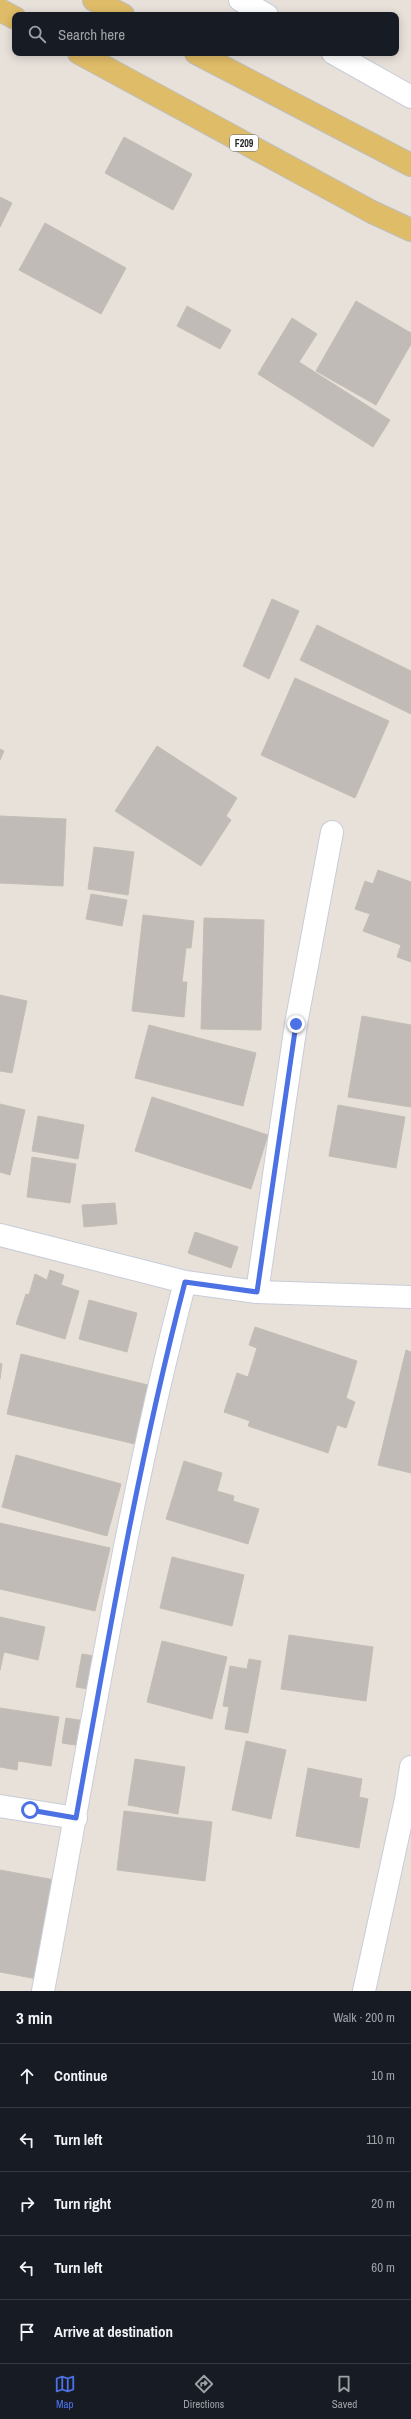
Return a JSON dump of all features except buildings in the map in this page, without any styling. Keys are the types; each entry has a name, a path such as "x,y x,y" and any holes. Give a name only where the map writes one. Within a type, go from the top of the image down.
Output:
{"main road":[{"path":"94,0 117,12"},
{"path":"0,10 12,16"},
{"name":"F209","path":"85,56 372,212 411,230"},
{"path":"202,56 411,164"}],"street":[{"path":"240,0 262,12"},
{"path":"338,56 411,97"},
{"path":"257,1292 296,1024 332,832"},
{"path":"0,1235 185,1282 257,1292 411,1296"},
{"path":"43,1991 113,1612 161,1373 185,1282"},
{"path":"364,1991 408,1799 411,1767"},
{"path":"0,1806 76,1818"}],"route":[{"path":"30,1810 76,1818 113,1612 161,1373 185,1282 257,1292 296,1024"}]}
